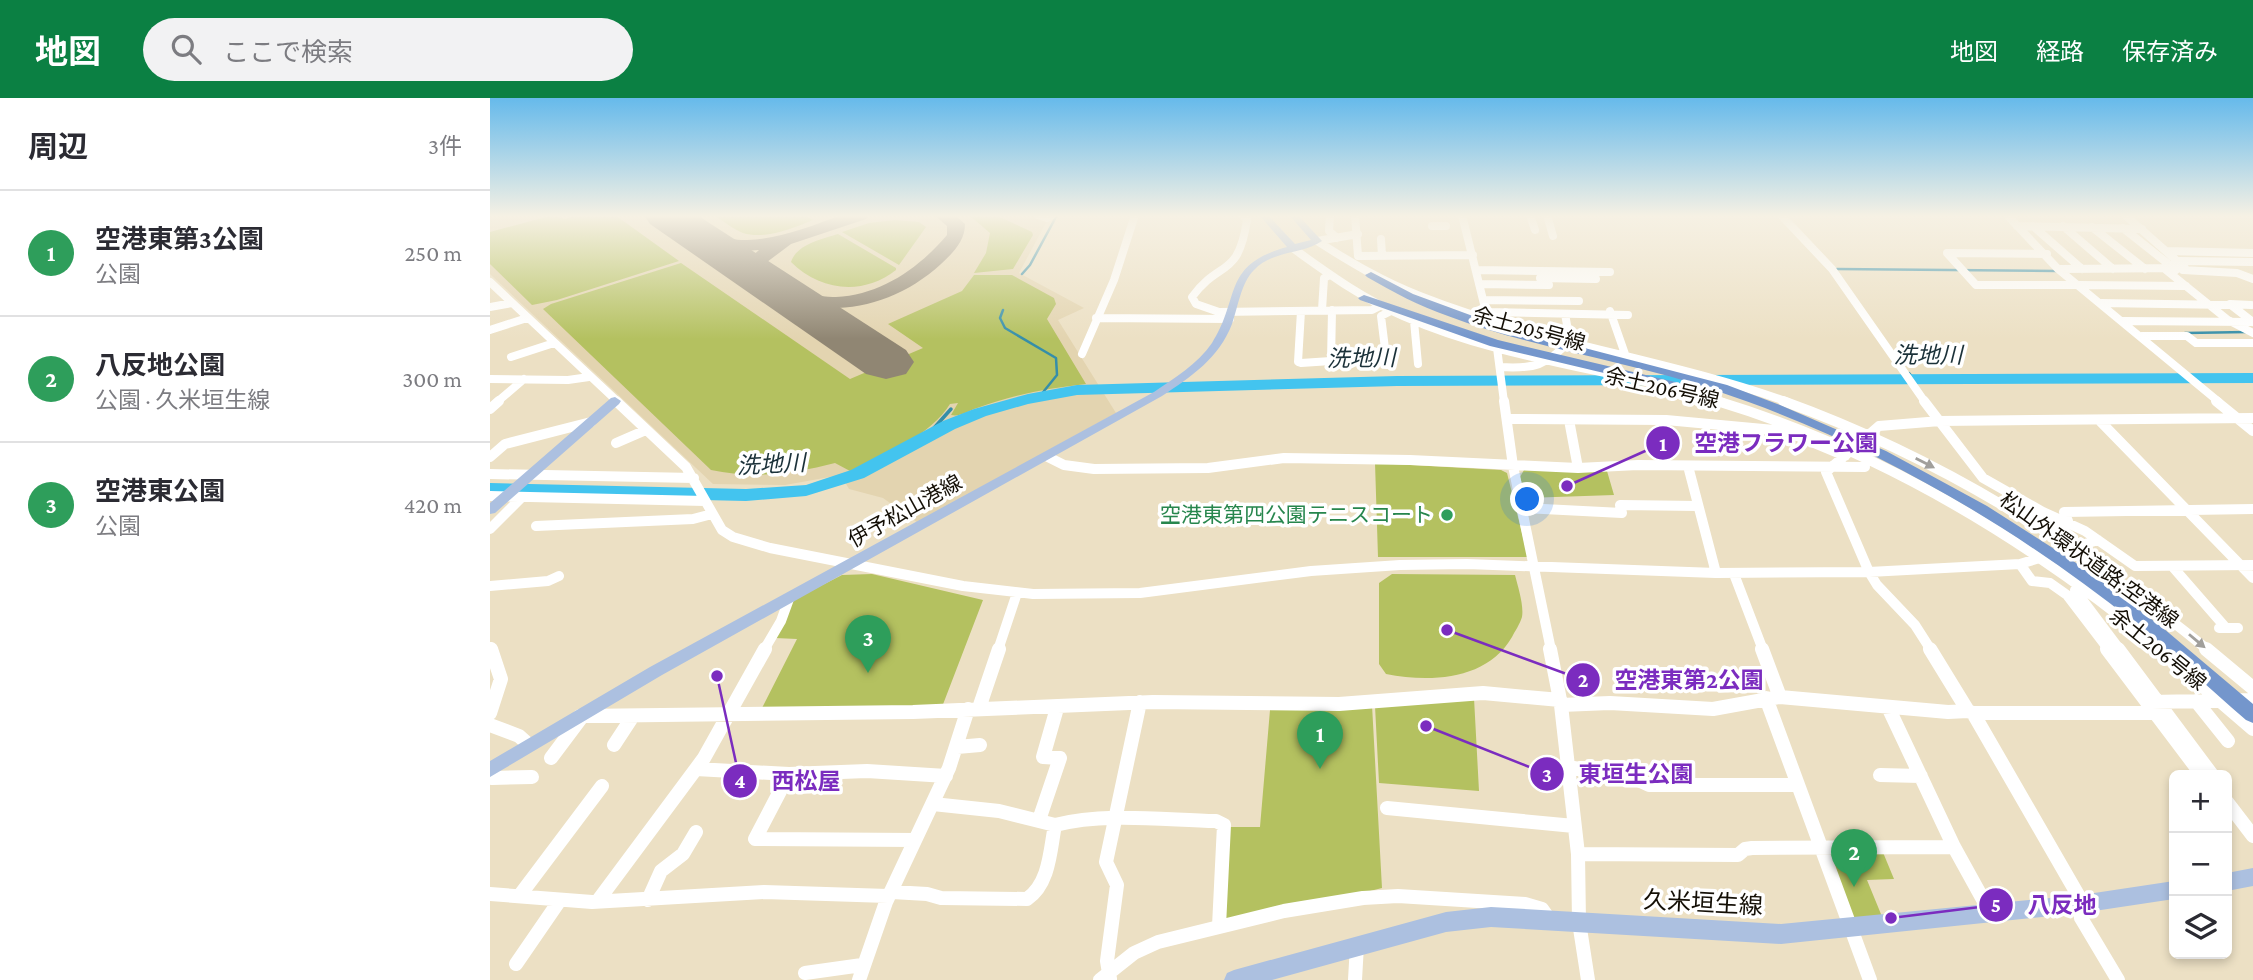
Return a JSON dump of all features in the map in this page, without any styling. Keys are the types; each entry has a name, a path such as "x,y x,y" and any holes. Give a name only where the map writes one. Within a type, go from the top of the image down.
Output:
{"highway":[{"path":"1371,275 1412,297 1476,321 1709,384 1812,424"},
{"path":"1364,298 1415,319 1505,346 1686,388 1812,424"},
{"name":"松山外環状道路;空港線","path":"1812,424 1939,485 2047,551 2124,606 2253,715"}],"main road":[{"name":"伊予松山港線","path":"491,774 529,745 1161,392 1216,346 1231,316 1242,277 1264,259 1273,256"},
{"path":"490,509 512,496 527,478 615,401"},
{"path":"2232,880 2253,877"},
{"name":"久米垣生線","path":"1234,980 1446,922 1491,917 1751,933 1852,929 2081,904 2169,891"}],"street":[{"path":"1082,354 1122,256"},
{"path":"1231,316 1209,310 1196,304 1192,298 1196,290 1227,271 1240,256"},
{"name":"余土206号線","path":"1303,256 1328,276 1391,311 1497,348 1668,388 1774,418 1965,508 2041,558 2145,635 2253,729"},
{"name":"余土205号線","path":"1338,256 1371,275 1474,315 1700,373 1867,434 1958,479 2073,548 2178,625 2253,688"},
{"path":"1473,256 1486,312 1628,315"},
{"path":"1820,256 1832,269 1902,372 1983,478 2043,512 2068,521 2135,566 2247,565"},
{"path":"1950,256 1976,285 2186,286"},
{"path":"1981,256 1985,261"},
{"path":"2013,256 2018,261"},
{"path":"2049,256 2059,269 2253,431"},
{"path":"2067,256 2082,269"},
{"path":"2098,256 2113,269"},
{"path":"2128,256 2145,270"},
{"path":"2161,256 2179,270"},
{"path":"2173,256 2185,265 2179,270"},
{"path":"2178,261 2253,262"},
{"path":"1479,277 1509,269 1609,272"},
{"path":"2059,269 2179,270 2243,274 2253,279"},
{"path":"1479,277 1596,279 1592,270"},
{"path":"2166,270 2207,304 2233,321 2252,328"},
{"path":"1397,272 1398,286"},
{"path":"1301,311 1298,362 1331,361 1324,278 1328,276"},
{"path":"1479,277 1562,285"},
{"path":"2006,277 2014,285"},
{"path":"2044,278 2052,285"},
{"path":"490,284 686,467 722,530 733,537 851,565 963,586 1017,593 1076,596 1140,593 1285,574 1374,566 1467,564 1734,574 1869,572 2020,564 2098,540"},
{"path":"1484,300 1525,298 1579,301"},
{"path":"490,307 512,303"},
{"path":"2101,303 2251,305"},
{"path":"2232,303 2252,328"},
{"path":"1096,318 1231,316 1372,310 1380,306"},
{"path":"1387,365 1381,316 1391,311"},
{"path":"1500,370 1532,369 1549,362 1570,341 1570,313"},
{"path":"1611,313 1622,333 1625,354"},
{"path":"490,330 527,318"},
{"path":"1415,319 1420,361"},
{"path":"2123,321 2233,321"},
{"path":"2142,337 2187,336 2196,343 2253,343"},
{"path":"511,357 554,343"},
{"path":"1497,348 1513,466 1560,702 1578,854 1579,922 1588,980"},
{"path":"490,379 568,380 589,377"},
{"path":"490,409 524,379"},
{"path":"2118,980 2081,918 2078,895 1971,712 1915,625 1877,585 1869,572 1826,472 1879,426 1940,421 2253,418"},
{"path":"1507,419 1665,421 1786,430 1849,453"},
{"path":"1569,420 1578,468"},
{"path":"2099,420 2186,509 2247,565 2253,578"},
{"path":"490,457 505,444 591,422"},
{"path":"616,443 646,430"},
{"path":"1048,457 1064,465 1094,469 1208,468 1284,458 1410,460 1578,468 1865,467"},
{"path":"1688,466 1716,573"},
{"path":"1958,479 1974,466"},
{"path":"490,474 527,478 695,481"},
{"path":"490,496 704,499"},
{"path":"490,529 512,496"},
{"path":"1522,508 1622,513 1620,505 1698,506"},
{"path":"2068,521 2064,512 2253,509"},
{"path":"536,526 693,519 712,514"},
{"path":"2020,564 2032,581 2050,583 2067,595 2198,770"},
{"path":"2172,566 2227,628"},
{"path":"1734,574 1798,785 1870,980"},
{"path":"490,586 548,581 559,576"},
{"path":"2075,590 2151,705 2208,770"},
{"path":"805,973 861,973 890,894 946,776 974,709 1017,593"},
{"path":"597,902 659,815 696,769 781,621 789,599"},
{"path":"490,647 501,679 490,713"},
{"path":"551,758 580,716 1057,708 1140,702 1326,704 1483,693 1560,702 1713,709 1773,698 1971,712 2253,700"},
{"path":"2196,701 2228,741"},
{"path":"1106,978 1116,885 1106,862 1140,702"},
{"path":"1888,707 1954,847 1991,914"},
{"path":"1039,820 1060,758 1043,757 1057,708"},
{"path":"614,745 634,716"},
{"path":"490,725 519,736 529,745"},
{"path":"957,747 979,746"},
{"path":"1568,767 1636,779 1648,785 1798,785"},
{"path":"696,769 789,774 867,771 946,776"},
{"path":"491,774 532,777"},
{"path":"789,774 755,839 915,840"},
{"path":"1880,775 1921,776"},
{"path":"520,895 595,793"},
{"path":"933,804 999,811 1055,825 1064,821 1216,821 1224,825 1219,926"},
{"path":"1387,808 1574,826"},
{"path":"2232,809 2253,836"},
{"path":"490,894 597,902 764,892 927,894 941,898 1021,899 1033,897 1042,883 1055,825"},
{"path":"648,900 661,871 683,854 696,832"},
{"path":"1578,854 1738,855 1745,849 1822,850 1828,846 1954,847"},
{"path":"1106,978 1144,948 1219,926 1284,911 1363,898 1398,896 1525,904 1542,909 1549,919"},
{"path":"516,964 561,900"},
{"path":"1355,980 1357,945"}],"shaded area":[{"path":"490,256 1028,256 1019,273 1084,308 1058,320 1116,413 918,523 883,498 849,489 841,475 785,485 713,484 490,274"}],"green space":[{"path":"490,256 672,256 679,261 557,300 532,305 490,264"},
{"path":"794,256 876,256 896,270 870,284 842,287 815,279 791,262"},
{"path":"884,256 905,256 899,265"},
{"path":"984,256 1021,256 1013,269 974,273"},
{"path":"681,263 850,379 923,348 888,324 962,291 974,275 1012,275 1054,298 1056,304 1047,319 1086,384 1017,396 958,415 951,415 958,403 950,404 942,415 919,435 891,452 850,471 835,463 773,474 711,470 543,309 551,304"},
{"name":"空港東第四公園テニスコート","path":"1375,463 1501,470 1507,473 1528,557 1378,557"},
{"path":"1524,470 1607,471 1614,495 1526,498 1520,477"},
{"path":"872,574 983,600 942,707 760,712 797,639 775,638 791,601 842,575"},
{"path":"1392,574 1515,575 1521,602 1521,620 1501,651 1473,670 1439,678 1386,674 1379,664 1379,583"},
{"path":"1474,698 1479,791 1379,783 1375,706"},
{"path":"1372,705 1382,888 1222,920 1228,827 1260,827 1270,710"},
{"path":"1829,850 1882,850 1894,879 1867,880 1883,919 1850,919"}],"waterway":[{"path":"1022,274 1035,256"},
{"path":"1837,269 2057,271"},
{"path":"1003,310 1000,318 1005,328 1056,358 1057,375 1040,396"},
{"path":"2185,333 2247,332"},
{"name":"洗地川","path":"1909,373 1915,380"},
{"name":"洗地川","path":"490,489 666,491 746,495 806,491 857,474 933,433 980,412 1077,390 1397,381 2253,378"},
{"path":"926,437 951,409"}],"taxiway":[{"path":"755,274 758,260 763,256"},
{"path":"790,298 837,304 860,300 903,283 939,256"}],"runway":[{"path":"728,256 886,362"}],"place":[{"name":"空港フラワー公園","path":"1567,486"},
{"name":"空港東第四公園テニスコート","path":"1447,515"},
{"name":"空港東第2公園","path":"1447,630"},
{"name":"空港東公園","path":"868,673"},
{"name":"西松屋","path":"717,676"},
{"name":"東垣生公園","path":"1426,726"},
{"name":"空港東第3公園","path":"1320,769"},
{"name":"八反地公園","path":"1854,887"},
{"name":"八反地","path":"1891,918"}]}
